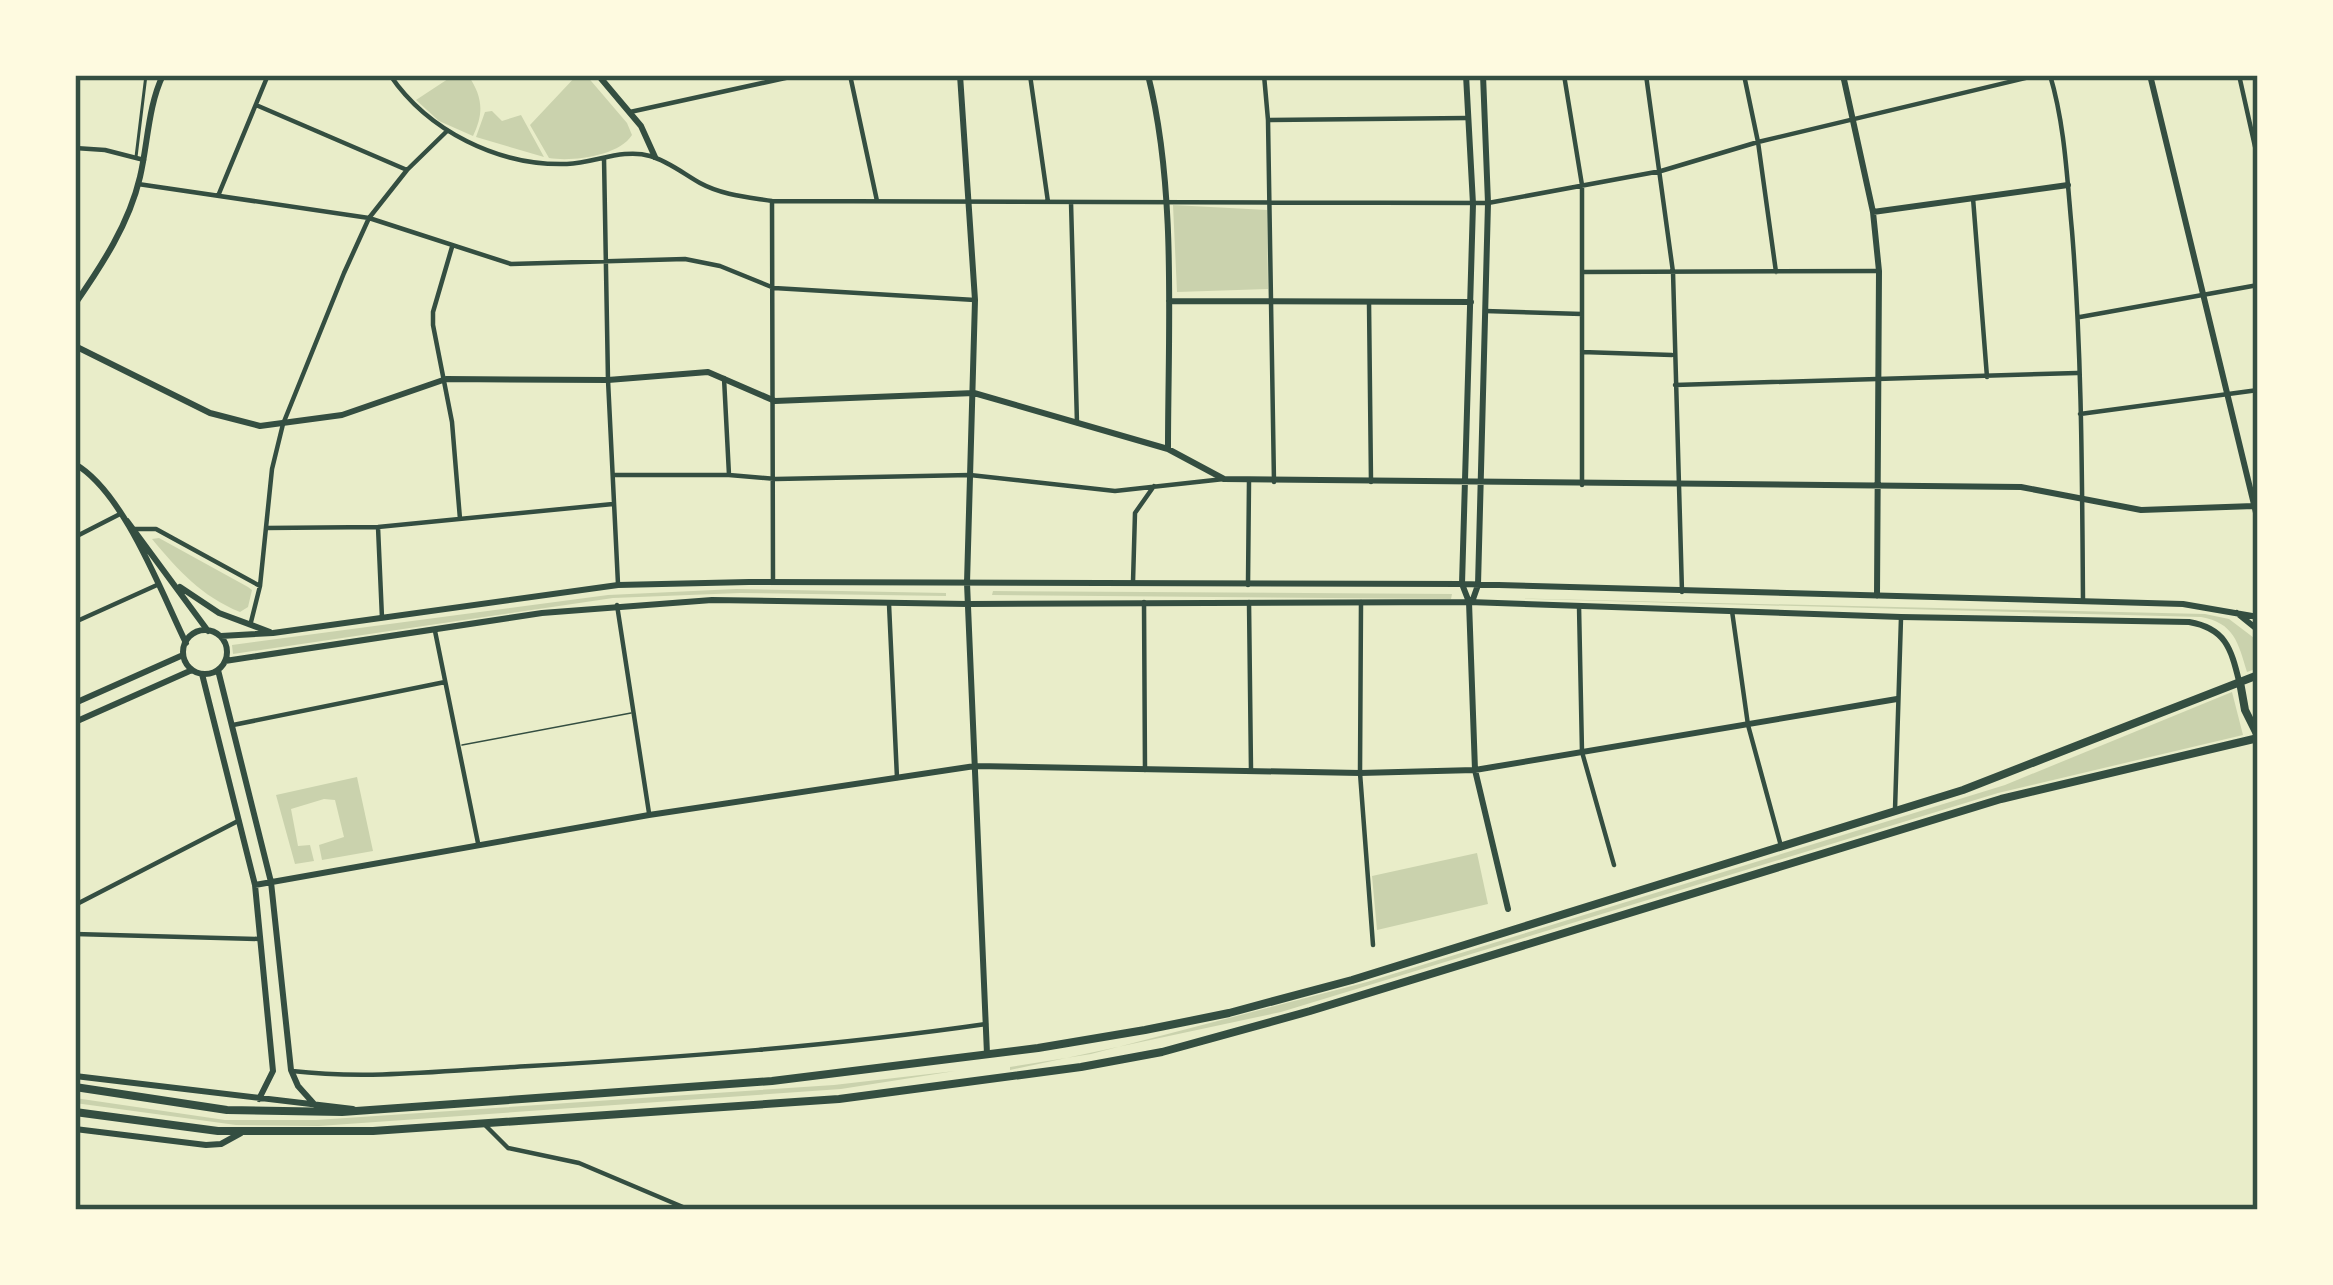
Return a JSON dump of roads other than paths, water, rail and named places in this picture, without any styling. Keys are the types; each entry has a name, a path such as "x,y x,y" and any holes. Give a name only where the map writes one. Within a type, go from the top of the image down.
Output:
{"highway":[{"path":"75,1087 227,1110 363,1110 772,1081 1145,1030 1268,1003 2008,775 2258,675"},
{"path":"75,1112 218,1131 373,1131 839,1100 1162,1052 1433,976 1912,824 2258,737 2240,682"}],"street":[{"path":"75,304 115,242 138,184 142,75"},
{"path":"140,159 159,75"},
{"path":"218,196 268,75"},
{"path":"390,75 417,109 446,133 529,160 568,164 632,154 655,157 728,195 772,201 1473,204 1660,171 1758,142 2038,75"},
{"path":"598,75 630,112 655,157"},
{"path":"760,75 764,83"},
{"path":"630,112 799,75"},
{"path":"850,75 877,201"},
{"path":"960,75 975,300 967,583 987,1055"},
{"path":"1030,75 1048,202"},
{"path":"1148,75 1164,202 1168,449"},
{"path":"1264,75 1274,482"},
{"path":"1466,75 1473,204 1462,584 1471,602"},
{"path":"1483,75 1489,203 1478,585 1471,602 1475,770 1508,909"},
{"path":"1564,75 1582,185 1582,484"},
{"path":"1646,75 1673,272 1682,592"},
{"path":"1744,75 1775,272"},
{"path":"1843,75 1873,212 1879,272 1877,597"},
{"path":"2050,75 2068,185 2079,317 2083,602"},
{"path":"2150,75 2258,521"},
{"path":"2239,75 2258,160"},
{"path":"256,105 407,170"},
{"path":"1268,120 1468,118"},
{"path":"250,625 283,424 369,218 407,170 446,133"},
{"path":"75,148 140,159"},
{"path":"604,158 608,380 619,585"},
{"path":"138,184 369,218 511,264 698,261 774,288 975,300"},
{"path":"1873,212 2068,185"},
{"path":"1973,198 1987,377"},
{"path":"772,201 773,582"},
{"path":"1071,202 1077,423"},
{"path":"452,247 434,312 446,379 460,521"},
{"path":"1582,272 1879,272"},
{"path":"2079,317 2258,285"},
{"path":"1168,301 1471,302"},
{"path":"1370,301 1371,482"},
{"path":"1486,311 1582,314"},
{"path":"75,346 221,417 260,426 342,416 446,379 608,380 708,372 776,400 974,393 1168,449 1223,479"},
{"path":"1582,352 1675,355"},
{"path":"1675,385 2080,373"},
{"path":"723,377 729,475"},
{"path":"2080,414 2258,390"},
{"path":"75,464 94,479 135,529 208,631 221,636 273,633 619,585 773,582 1462,584 2183,604 2258,617"},
{"path":"613,475 776,479 970,475 1115,491 1223,479 2021,487 2141,510 2254,506"},
{"path":"1248,585 1249,481"},
{"path":"1133,585 1135,513 1154,486"},
{"path":"266,528 378,527 613,504"},
{"path":"75,537 120,514"},
{"path":"120,514 185,643 183,655 191,670 202,674 218,670 225,661 221,636"},
{"path":"378,527 382,618"},
{"path":"135,529 156,529 260,586"},
{"path":"170,579 205,605 273,633"},
{"path":"75,622 157,584"},
{"path":"225,661 617,605 729,600 1471,602 2200,624 2225,638 2240,682"},
{"path":"1144,602 1145,770"},
{"path":"1249,602 1251,772"},
{"path":"1361,602 1360,773 1373,945"},
{"path":"889,603 898,778"},
{"path":"617,605 649,815"},
{"path":"1579,606 1582,752 1614,865"},
{"path":"2233,610 2258,630"},
{"path":"1732,611 1748,725 1781,846"},
{"path":"1895,810 1900,617"},
{"path":"185,643 194,634 208,631"},
{"path":"435,631 479,846"},
{"path":"76,702 183,655"},
{"path":"75,722 191,670"},
{"path":"218,670 272,882 291,1070 315,1105"},
{"path":"202,674 255,885 273,1071 259,1099"},
{"path":"233,725 445,682"},
{"path":"255,885 649,815 975,766 1360,773 1475,770 1898,699"},
{"path":"75,905 238,821"},
{"path":"75,934 260,939"},
{"path":"291,1070 336,1075 678,1057 846,1044 986,1024"},
{"path":"75,1076 363,1110"},
{"path":"483,1123 508,1148 579,1162 690,1210"},
{"path":"75,1129 206,1145 221,1144 242,1132"}],"lane":[{"path":"458,746 631,713"}]}
